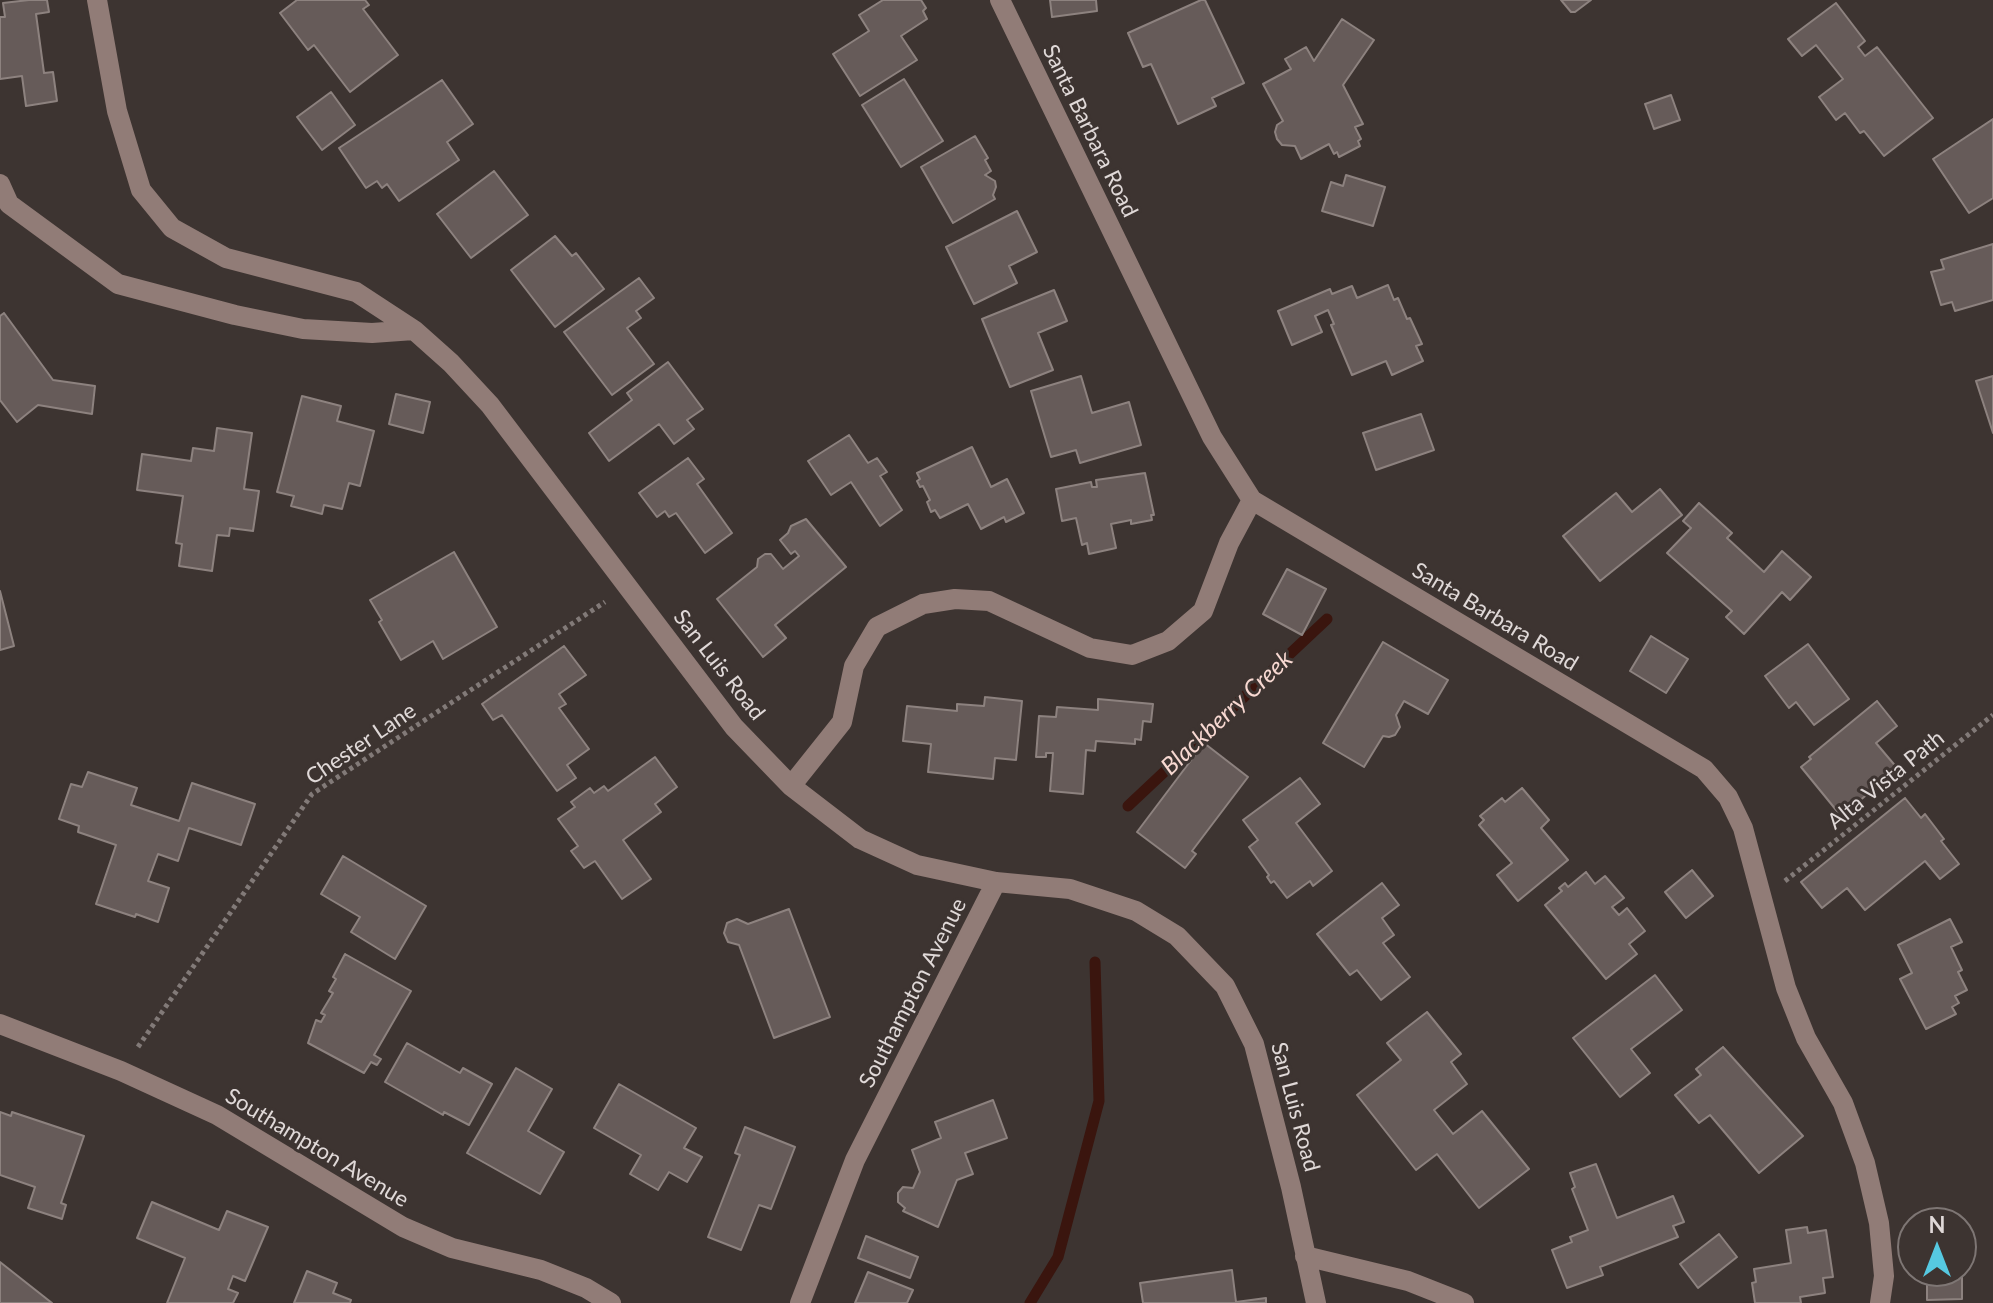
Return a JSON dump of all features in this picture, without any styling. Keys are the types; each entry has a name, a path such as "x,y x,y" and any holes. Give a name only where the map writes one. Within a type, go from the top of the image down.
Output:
{"street":[{"name":"San Luis Road","path":"97,0 117,111 141,190 172,228 226,258 356,292 414,330 451,363 490,405 734,727 791,786 860,839 917,865 996,882 1070,889 1136,911 1177,936 1225,986 1254,1044 1291,1187 1316,1303"},
{"name":"Santa Barbara Road","path":"1000,0 1212,437 1252,500 1704,769 1728,797 1743,828 1786,988 1806,1038 1843,1103 1865,1163 1879,1223 1884,1276 1880,1303"},
{"path":"0,184 9,204 118,284 235,315 303,329 372,333 414,330"},
{"path":"791,786 842,722 854,666 877,627 923,604 955,599 989,601 1090,648 1132,655 1168,641 1203,611 1229,543 1252,500"},
{"name":"Southampton Avenue","path":"800,1303 855,1160 996,882"},
{"name":"Southampton Avenue","path":"0,1024 121,1071 217,1115 403,1227 452,1248 541,1270 586,1288 611,1303"},
{"path":"1305,1256 1408,1281 1464,1303"}],"path":[{"name":"Chester Lane","path":"121,1071 312,794 628,587"},
{"name":"Alta Vista Path","path":"1799,870 1993,715"}],"building":[{"path":"47,0 49,12 36,14 44,73 53,72 57,101 26,106 22,76 0,79 0,17 5,17 3,3"},
{"path":"297,0 365,0 369,5 363,9 398,55 350,92 314,45 308,50 280,13"},
{"path":"883,0 921,0 927,19 901,36 917,60 860,96 833,54 869,31 859,15"},
{"path":"1050,0 1096,0 1097,11 1052,17"},
{"path":"1205,0 1244,83 1212,98 1216,106 1178,124 1151,64 1143,67 1128,33"},
{"path":"1561,0 1591,0 1571,12"},
{"path":"1836,3 1865,41 1858,47 1865,56 1877,47 1933,118 1884,156 1845,113 1836,120 1819,97 1843,79 1816,45 1802,56 1788,39"},
{"path":"1342,19 1374,40 1343,85 1363,124 1355,127 1361,139 1358,141 1360,146 1339,157 1329,144 1301,159 1295,146 1282,145 1277,139 1277,125 1283,121 1263,84 1291,69 1285,59 1306,47 1314,61"},
{"path":"904,79 943,141 901,167 862,105"},
{"path":"442,80 473,124 447,142 459,160 399,201 387,184 382,188 377,181 366,188 339,148"},
{"path":"331,92 355,125 322,150 297,117"},
{"path":"1671,95 1680,120 1654,129 1645,104"},
{"path":"1993,119 1993,198 1969,213 1933,159"},
{"path":"975,136 988,158 985,160 991,171 985,175 995,181 995,199 953,223 921,167"},
{"path":"494,171 528,215 471,258 437,214"},
{"path":"1346,175 1385,187 1373,226 1322,211 1331,182 1343,186"},
{"path":"1017,211 1037,252 1009,266 1017,283 974,304 946,247"},
{"path":"555,236 572,256 576,253 604,289 555,327 511,270"},
{"path":"1993,244 1993,300 1955,311 1952,302 1941,305 1931,272 1944,269 1941,260"},
{"path":"639,278 654,298 636,311 641,318 627,328 654,364 612,395 564,332"},
{"path":"1388,285 1394,300 1398,298 1407,319 1410,318 1422,344 1416,346 1423,361 1392,375 1386,361 1352,375 1328,310 1315,316 1322,332 1292,345 1278,311 1330,289 1332,294 1352,286 1357,298"},
{"path":"1054,290 1067,321 1038,333 1053,370 1010,387 982,319"},
{"path":"4,313 53,380 95,386 92,414 38,405 17,422 0,400 0,316"},
{"path":"668,362 703,409 687,420 694,429 674,444 659,424 609,461 589,433 632,400 627,393"},
{"path":"1081,376 1092,413 1129,402 1141,445 1080,463 1076,450 1051,457 1031,391"},
{"path":"1993,376 1993,433 1976,381"},
{"path":"396,394 430,402 423,433 389,424"},
{"path":"302,396 341,406 337,421 374,431 360,486 349,483 342,509 324,505 322,514 291,506 294,496 277,492"},
{"path":"1421,414 1434,450 1376,470 1363,433"},
{"path":"217,428 252,433 244,489 259,491 253,531 230,528 229,536 217,535 212,571 179,566 182,544 176,543 183,496 137,490 142,454 191,461 193,448 214,451"},
{"path":"849,435 868,463 877,458 887,472 880,476 902,510 880,526 851,482 831,495 808,461"},
{"path":"972,447 991,487 1007,479 1024,513 1006,522 1004,517 981,529 968,504 940,518 935,510 931,512 927,502 930,500 917,481 920,479 917,473"},
{"path":"688,458 704,479 697,484 732,533 705,553 676,513 669,517 665,511 657,517 639,493"},
{"path":"1145,473 1154,515 1151,515 1152,520 1111,524 1116,548 1089,554 1087,543 1082,545 1076,518 1062,521 1056,489 1091,482 1092,487 1097,487 1096,480"},
{"path":"1660,489 1682,515 1600,581 1563,536 1616,493 1632,512"},
{"path":"1699,503 1732,533 1727,538 1764,572 1782,551 1811,577 1790,600 1782,592 1744,634 1726,617 1732,611 1667,553 1691,528 1683,521"},
{"path":"806,519 846,567 775,625 786,638 763,657 717,599 757,567 758,559 765,554 771,554 783,569 799,556 795,551 791,554 780,540 791,526"},
{"path":"454,552 497,627 443,659 433,641 401,660 370,600"},
{"path":"1287,569 1326,589 1302,635 1263,614"},
{"path":"0,591 14,646 0,650"},
{"path":"1651,636 1688,659 1666,693 1630,671"},
{"path":"1383,642 1448,680 1428,714 1404,701 1396,715 1400,727 1395,735 1383,736 1364,767 1323,743"},
{"path":"1808,644 1849,699 1814,725 1796,702 1789,708 1765,676"},
{"path":"564,646 586,675 559,694 566,704 559,708 589,749 567,765 576,778 557,791 502,715 493,720 482,704"},
{"path":"985,697 1022,701 1016,760 995,758 993,779 928,772 931,744 903,741 907,706 957,711 957,704 984,706"},
{"path":"1098,699 1153,704 1151,722 1143,721 1141,740 1135,739 1135,744 1096,741 1095,751 1086,750 1083,794 1050,791 1053,753 1036,757 1039,716 1056,717 1057,707 1098,710"},
{"path":"1877,701 1897,726 1876,743 1898,769 1841,816 1801,767"},
{"path":"1204,743 1248,777 1192,851 1196,854 1185,868 1137,832"},
{"path":"655,757 677,787 655,804 661,812 623,840 651,879 622,899 595,861 584,868 571,851 578,846 558,819 575,807 571,802 590,788 594,793 604,786 608,791"},
{"path":"88,772 137,788 131,805 179,821 192,783 255,804 241,845 189,828 178,861 158,854 148,881 169,888 158,922 96,904 116,845 78,832 79,826 59,819 71,784 82,787"},
{"path":"1300,778 1320,804 1296,823 1332,871 1313,886 1310,881 1287,898 1274,881 1271,883 1267,877 1269,875 1249,847 1258,840 1243,820"},
{"path":"1522,788 1549,820 1541,828 1568,860 1518,901 1497,875 1512,863 1479,825 1484,820 1480,816 1502,798 1505,802"},
{"path":"1905,798 1921,818 1925,814 1959,864 1940,879 1925,861 1865,910 1847,888 1822,908 1801,882"},
{"path":"343,856 426,906 395,959 351,932 360,917 321,894"},
{"path":"1692,870 1713,896 1686,918 1665,892"},
{"path":"1586,872 1595,884 1605,876 1624,898 1612,907 1619,915 1627,908 1645,931 1629,944 1637,954 1606,979 1545,905 1562,891 1559,888 1565,883 1568,887"},
{"path":"1382,883 1399,905 1382,918 1394,935 1383,943 1410,977 1381,1000 1357,970 1350,975 1317,934"},
{"path":"789,909 830,1017 774,1038 739,945 728,942 724,933 727,923 737,919 748,924"},
{"path":"1950,919 1962,942 1951,947 1967,990 1955,996 1959,1003 1952,1007 1956,1014 1926,1029 1900,979 1912,973 1898,945"},
{"path":"345,954 411,991 374,1055 381,1059 377,1065 371,1062 364,1073 308,1043 316,1020 321,1022 325,1015 321,1013 333,993 329,991 336,979 333,977"},
{"path":"1655,975 1682,1010 1631,1049 1650,1073 1620,1097 1573,1038"},
{"path":"1427,1012 1461,1054 1451,1062 1467,1084 1434,1110 1453,1134 1482,1111 1529,1169 1479,1208 1437,1154 1416,1170 1357,1095 1401,1060 1387,1043"},
{"path":"407,1043 460,1073 463,1068 492,1084 469,1125 444,1112 443,1115 385,1082"},
{"path":"1723,1047 1803,1136 1759,1173 1710,1115 1699,1123 1675,1095 1701,1075 1696,1069"},
{"path":"516,1068 552,1089 528,1131 564,1152 540,1194 467,1153"},
{"path":"619,1084 696,1128 684,1148 702,1157 687,1182 669,1172 658,1190 630,1174 641,1155 594,1128"},
{"path":"993,1100 1007,1138 965,1153 973,1174 957,1180 938,1227 903,1211 905,1208 898,1202 898,1193 903,1187 913,1188 920,1172 912,1150 941,1138 935,1122"},
{"path":"0,1112 11,1116 12,1112 84,1136 61,1203 66,1205 62,1219 28,1208 35,1187 0,1175"},
{"path":"745,1127 795,1147 771,1209 759,1205 741,1250 708,1237 740,1155 735,1153"},
{"path":"1596,1164 1617,1218 1673,1196 1684,1222 1673,1226 1678,1237 1600,1267 1603,1275 1567,1288 1552,1250 1572,1242 1570,1237 1588,1230 1572,1189 1575,1187 1570,1173"},
{"path":"152,1202 219,1230 227,1211 268,1227 245,1281 233,1276 228,1289 238,1293 233,1303 167,1303 185,1258 137,1238"},
{"path":"1807,1227 1808,1233 1826,1230 1833,1277 1823,1278 1825,1293 1800,1297 1801,1303 1755,1303 1752,1283 1756,1282 1754,1269 1791,1263 1786,1230"},
{"path":"1719,1234 1737,1257 1698,1288 1680,1264"},
{"path":"866,1236 918,1257 910,1278 858,1258"},
{"path":"0,1262 52,1303 0,1303"},
{"path":"1232,1270 1236,1302 1266,1298 1266,1303 1143,1303 1140,1283"},
{"path":"307,1271 337,1283 333,1293 351,1300 350,1303 294,1303"},
{"path":"868,1272 913,1290 907,1303 855,1303"},
{"path":"1927,1287 1962,1287 1962,1299 1927,1300"}],"waterway":[{"name":"Blackberry Creek","path":"1128,806 1327,619"},
{"name":"Blackberry Creek","path":"1030,1303 1058,1257 1099,1101 1095,962"}]}
